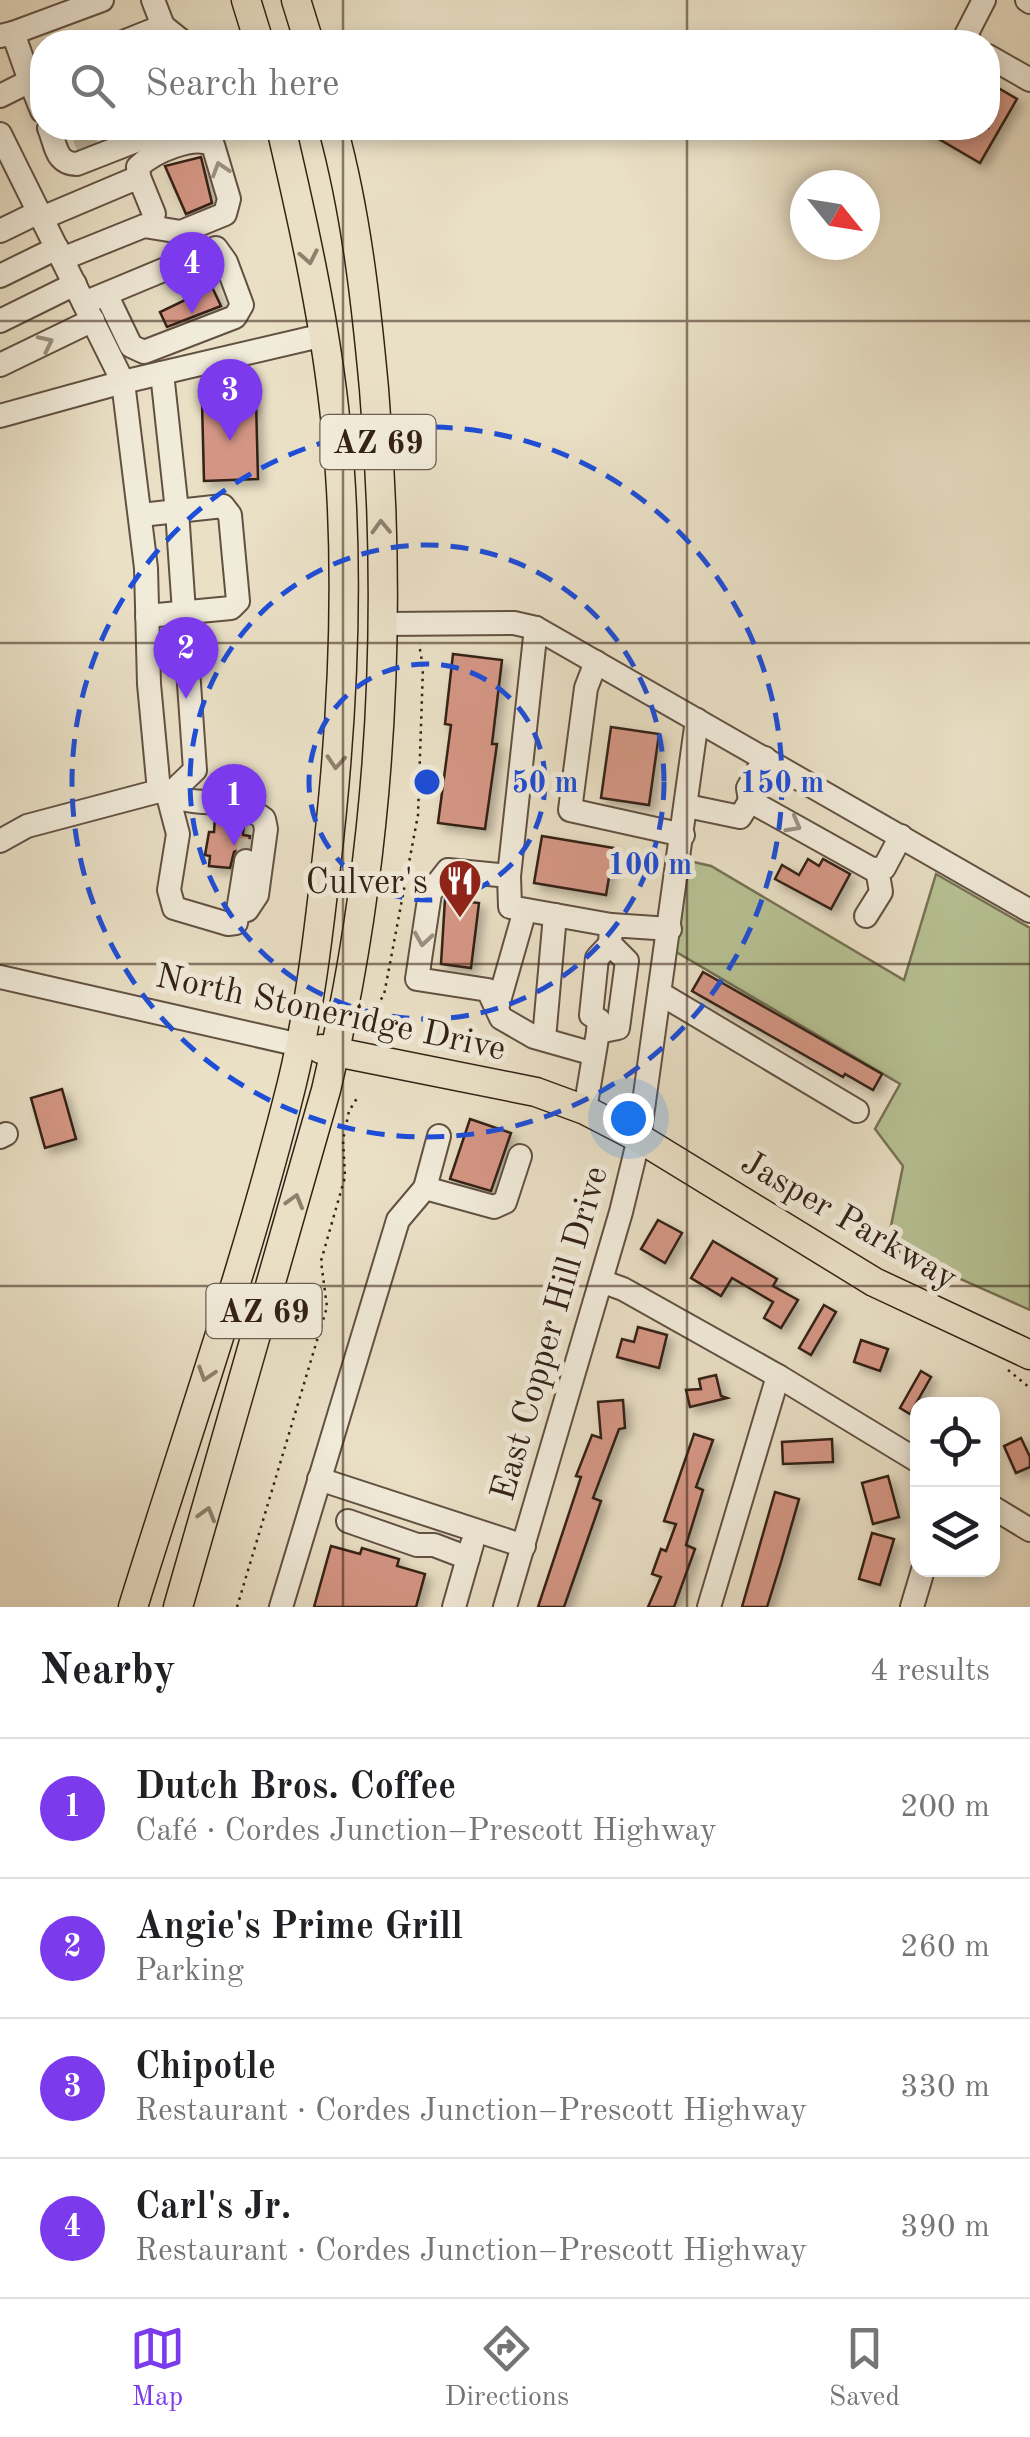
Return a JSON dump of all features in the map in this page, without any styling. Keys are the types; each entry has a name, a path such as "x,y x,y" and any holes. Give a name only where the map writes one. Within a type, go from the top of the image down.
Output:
{"main road":[{"path":"246,0 255,30"},
{"path":"296,0 305,30"},
{"name":"AZ 69","path":"133,1607 258,1208 300,1045 334,802 343,665 342,515 336,427 324,335 283,140"},
{"name":"AZ 69","path":"178,1607 335,1051 370,850 380,738 398,624 359,260 335,140"},
{"name":"North Stoneridge Drive","path":"300,1045 536,1092 585,1110 638,1138"},
{"name":"Jasper Parkway","path":"638,1138 874,1282 1030,1355"}],"street":[{"path":"30,70 7,35 102,0"},
{"path":"152,0 168,30"},
{"path":"968,30 984,0"},
{"path":"153,30 163,26"},
{"path":"1000,63 1030,80"},
{"path":"0,96 30,82"},
{"path":"0,320 90,300 216,248 226,262 242,305 234,317 144,352 131,346 90,300 59,254 40,215 10,180 1,139"},
{"path":"103,142 108,140"},
{"path":"60,141 55,150 62,160 77,164 138,140"},
{"path":"0,276 149,220 181,232 225,214 229,199 213,145 194,140 146,158 138,167 149,220"},
{"path":"0,231 139,177"},
{"path":"0,365 90,300"},
{"path":"0,841 27,826 163,794 246,806 264,819 266,829 257,895 242,916 228,924 174,908 169,890 178,834 163,794 149,684 140,514 124,382 90,300"},
{"path":"0,416 324,335"},
{"path":"162,373 177,511 195,770 163,794"},
{"path":"140,514 222,506 230,516 238,600 231,608 147,616"},
{"path":"398,624 514,623 536,628 1030,911"},
{"path":"496,1008 518,908 509,876 536,628"},
{"path":"596,662 586,688 570,810 683,835"},
{"name":"East Copper Hill Drive","path":"506,1607 601,1281 638,1138 698,720"},
{"path":"686,806 740,817 750,801 748,788 764,758"},
{"path":"750,801 872,869 884,868 901,836"},
{"path":"254,811 254,836"},
{"path":"242,916 246,860"},
{"path":"866,916 880,892 877,869"},
{"path":"509,876 448,870 430,893 416,979 488,990 501,1018 544,1040 596,1043 618,1028 626,961 611,934"},
{"path":"518,908 556,915 611,934 670,929"},
{"path":"544,1040 556,915"},
{"name":"North Stoneridge Drive","path":"0,978 300,1045"},
{"path":"661,994 858,1111"},
{"path":"585,1110 596,1043"},
{"path":"281,1607 398,1220 425,1188 439,1136"},
{"path":"425,1188 494,1207 506,1202 520,1156"},
{"path":"601,1281 623,1289 778,1376 910,1455"},
{"path":"709,1607 778,1376"},
{"path":"319,1478 524,1546"},
{"path":"1000,1512 1030,1530"},
{"path":"348,1521 468,1558"},
{"path":"454,1607 476,1531"},
{"path":"912,1607 921,1577"}],"path":[{"path":"368,1018 384,995 418,815 423,667 398,624"},
{"path":"237,1607 327,1307 321,1261 345,1178 343,1140 349,1111 359,1095"}],"green space":[{"path":"689,861 711,866 904,980 936,874 1030,928 1030,1310 900,1252 890,1231 903,1166 875,1129 900,1084 673,950"}],"building":[{"path":"1000,89 1017,99 1000,128"},
{"path":"941,140 993,140 980,163"},
{"path":"201,157 212,203 186,214 165,166"},
{"path":"212,287 221,306 167,327 160,312"},
{"path":"256,401 258,479 204,481 202,402"},
{"path":"453,654 502,660 492,744 497,744 485,829 438,823 451,725 445,724"},
{"path":"611,727 659,734 649,805 601,798"},
{"path":"215,818 244,824 243,835 250,836 248,846 234,852 230,868 209,866 210,856 205,855"},
{"path":"542,836 614,848 606,895 534,883"},
{"path":"808,859 819,866 823,859 850,874 831,909 775,879 782,865 799,875"},
{"name":"Culver's","path":"445,899 479,903 471,968 441,964"},
{"path":"703,972 882,1074 873,1090 692,991"},
{"path":"62,1089 76,1139 45,1148 31,1098"},
{"path":"470,1119 511,1133 491,1191 450,1179"},
{"path":"658,1220 682,1233 665,1263 641,1249"},
{"path":"713,1241 777,1279 773,1286 798,1300 781,1328 764,1318 773,1302 732,1278 721,1296 691,1278"},
{"path":"824,1305 836,1312 811,1355 799,1348"},
{"path":"638,1327 667,1335 659,1368 617,1357 622,1339 634,1342"},
{"path":"861,1340 888,1349 880,1371 854,1362"},
{"path":"921,1371 931,1377 920,1397 910,1397 910,1414 900,1408"},
{"path":"716,1375 721,1396 727,1398 690,1407 686,1390 701,1389 699,1379"},
{"path":"623,1400 625,1428 619,1429 593,1498 601,1501 564,1607 538,1607 581,1477 576,1476 592,1435 601,1438 598,1402"},
{"path":"694,1434 713,1440 696,1487 703,1490 686,1545 695,1549 674,1607 648,1607 661,1577 652,1574 676,1524 664,1521"},
{"path":"1021,1438 1030,1467 1016,1473 1004,1446"},
{"path":"832,1439 833,1462 783,1464 782,1442"},
{"path":"888,1476 899,1517 873,1524 862,1483"},
{"path":"775,1492 799,1499 781,1562 767,1607 742,1607"},
{"path":"872,1533 894,1539 880,1585 859,1579"},
{"path":"331,1546 360,1554 362,1548 399,1559 397,1566 425,1574 416,1607 314,1607"}],"tunnel":[{"path":"77,151 103,142"},
{"path":"246,861 250,836"}],"place":[{"name":"Carl's Jr.","path":"192,314"},
{"name":"Chipotle","path":"230,441"},
{"name":"Angie's Prime Grill","path":"186,699"},
{"name":"Dutch Bros. Coffee","path":"234,846"},
{"name":"Culver's","path":"460,919"}]}
